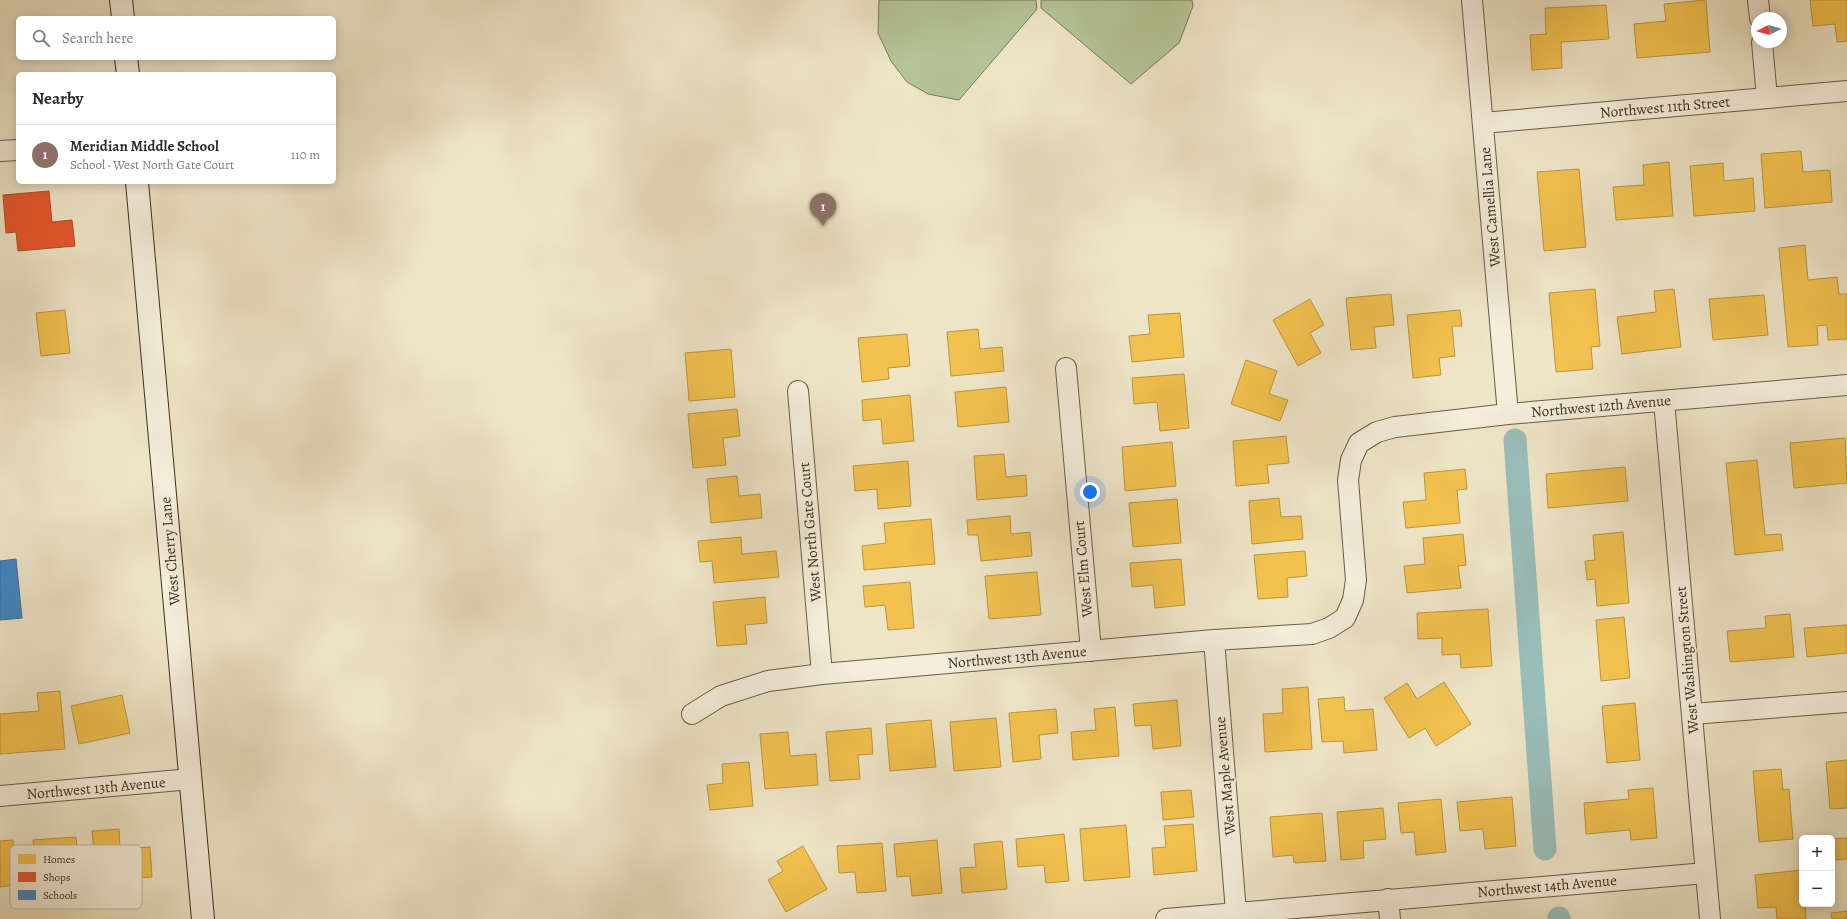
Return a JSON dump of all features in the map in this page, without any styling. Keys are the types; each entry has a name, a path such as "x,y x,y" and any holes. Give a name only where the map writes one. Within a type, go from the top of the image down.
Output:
{"main road":[{"path":"121,0 123,16"},
{"path":"126,60 128,72"},
{"name":"West Cherry Lane","path":"137,184 203,919"}],"street":[{"name":"West Camellia Lane","path":"1472,0 1508,414"},
{"path":"1758,0 1759,12"},
{"path":"1763,48 1767,98"},
{"name":"Northwest 11th Street","path":"1483,123 1847,91"},
{"path":"0,151 16,150"},
{"name":"West Elm Court","path":"1066,368 1090,651"},
{"name":"Northwest 12th Avenue","path":"1345,618 1353,600 1356,580 1348,480 1351,460 1359,443 1377,432 1395,427 1508,414 1847,385"},
{"name":"West North Gate Court","path":"798,391 822,674"},
{"name":"West Washington Street","path":"1664,401 1710,919"},
{"name":"Northwest 13th Avenue","path":"692,714 721,696 768,680 1214,640 1312,634 1329,628 1345,618"},
{"name":"West Maple Avenue","path":"1214,640 1236,912"},
{"path":"1692,714 1847,702"},
{"name":"Northwest 13th Avenue","path":"0,796 191,779"},
{"name":"Northwest 14th Avenue","path":"1166,919 1706,873"},
{"path":"1388,899 1390,919"}],"green space":[{"path":"879,0 1036,0 1037,9 959,100 928,94 907,82 891,61 878,33"},
{"path":"1041,0 1192,0 1193,6 1179,43 1131,84 1041,8"}],"building: Homes":[{"path":"1706,0 1710,52 1637,58 1634,24 1666,21 1664,4"},
{"path":"1810,0 1847,0 1847,41 1837,42 1835,24 1813,26"},
{"path":"1606,5 1609,39 1561,42 1562,68 1532,70 1530,35 1546,34 1545,8"},
{"path":"1801,151 1803,172 1830,170 1832,202 1765,208 1761,154"},
{"path":"1669,162 1673,216 1616,220 1613,187 1644,185 1643,165"},
{"path":"1723,163 1724,181 1753,178 1755,211 1694,216 1690,166"},
{"path":"1579,169 1586,247 1544,251 1537,172"},
{"path":"1805,245 1808,280 1837,277 1839,294 1847,294 1847,339 1828,340 1827,325 1817,326 1818,345 1788,347 1779,248"},
{"path":"1595,289 1600,346 1591,347 1593,369 1556,372 1549,293"},
{"path":"1674,289 1681,347 1622,354 1617,317 1656,312 1654,291"},
{"path":"1391,294 1394,325 1374,327 1376,348 1351,350 1346,298"},
{"path":"1764,295 1768,335 1713,340 1709,299"},
{"path":"1310,299 1324,325 1310,333 1321,353 1298,366 1273,320"},
{"path":"65,310 70,353 41,356 36,313"},
{"path":"1460,310 1462,326 1452,326 1455,356 1439,358 1441,375 1413,378 1407,315"},
{"path":"1180,313 1184,357 1132,362 1129,336 1150,334 1148,315"},
{"path":"978,329 980,349 1002,347 1004,371 951,376 947,332"},
{"path":"907,334 910,366 888,368 889,379 862,382 858,338"},
{"path":"731,349 735,397 689,401 685,353"},
{"path":"1246,360 1277,371 1269,394 1288,400 1280,421 1231,404"},
{"path":"1184,374 1189,428 1160,431 1157,402 1134,404 1132,378"},
{"path":"1006,387 1009,422 958,427 955,392"},
{"path":"910,395 914,441 883,444 881,419 863,421 862,400"},
{"path":"737,409 740,436 723,438 726,465 693,468 688,414"},
{"path":"1286,436 1289,463 1267,465 1269,483 1236,486 1233,441"},
{"path":"1845,438 1847,483 1794,488 1790,443"},
{"path":"1172,442 1176,486 1125,491 1122,447"},
{"path":"1004,454 1006,477 1026,475 1027,496 977,500 974,456"},
{"path":"1757,460 1765,535 1781,534 1783,550 1735,555 1726,463"},
{"path":"908,461 911,506 878,509 877,489 855,491 853,466"},
{"path":"1625,467 1628,501 1548,508 1546,474"},
{"path":"1465,469 1467,489 1457,490 1460,523 1406,528 1403,502 1426,500 1424,473"},
{"path":"737,476 739,496 760,494 762,518 711,523 707,479"},
{"path":"1279,498 1281,517 1301,516 1303,539 1252,544 1249,501"},
{"path":"1177,499 1181,543 1133,547 1129,503"},
{"path":"1010,516 1011,534 1030,532 1032,556 981,561 978,535 968,535 967,520"},
{"path":"931,519 935,564 864,570 862,546 886,543 884,523"},
{"path":"1623,532 1629,603 1597,606 1595,579 1587,580 1585,561 1595,560 1593,535"},
{"path":"1463,534 1466,565 1458,566 1461,588 1407,593 1404,566 1425,564 1423,538"},
{"path":"741,537 742,554 776,551 779,577 714,583 712,561 700,562 698,541"},
{"path":"1305,551 1307,576 1287,578 1288,597 1258,599 1254,555"},
{"path":"1181,559 1185,605 1155,608 1153,585 1132,587 1130,563"},
{"path":"1037,572 1041,615 989,619 985,576"},
{"path":"910,582 914,628 888,630 885,605 865,607 863,586"},
{"path":"765,597 767,623 745,625 747,644 717,646 713,602"},
{"path":"1488,609 1492,666 1461,668 1460,654 1442,655 1442,638 1418,639 1417,613"},
{"path":"1790,614 1794,657 1730,662 1727,631 1766,628 1765,616"},
{"path":"1624,617 1630,678 1601,681 1596,620"},
{"path":"1847,625 1847,653 1807,657 1804,628"},
{"path":"1444,682 1471,724 1436,746 1425,728 1409,738 1384,698 1407,683 1417,699"},
{"path":"1308,687 1312,749 1265,752 1263,714 1283,713 1282,689"},
{"path":"60,691 65,749 0,754 0,714 39,711 37,693"},
{"path":"122,695 130,733 79,744 71,706"},
{"path":"1344,697 1345,711 1373,709 1377,750 1344,753 1343,741 1322,742 1318,699"},
{"path":"1177,700 1181,746 1153,749 1151,725 1135,726 1133,704"},
{"path":"1635,703 1640,760 1607,763 1602,706"},
{"path":"1115,707 1119,756 1073,760 1071,732 1096,730 1094,709"},
{"path":"1056,709 1058,733 1039,735 1041,759 1013,762 1009,713"},
{"path":"996,718 1001,767 954,771 950,722"},
{"path":"931,720 936,767 890,771 886,724"},
{"path":"871,728 873,754 858,755 860,779 830,781 826,732"},
{"path":"788,732 790,756 816,754 818,785 765,789 760,734"},
{"path":"1847,760 1847,808 1830,809 1826,762"},
{"path":"749,762 753,806 710,810 707,785 723,783 722,764"},
{"path":"1781,769 1783,790 1789,789 1793,839 1759,842 1753,771"},
{"path":"1653,788 1657,838 1631,840 1630,830 1586,834 1584,803 1629,799 1628,790"},
{"path":"1191,790 1194,817 1163,820 1161,792"},
{"path":"1512,797 1516,846 1485,849 1483,829 1460,831 1457,802"},
{"path":"1441,799 1446,852 1416,855 1414,832 1401,833 1398,803"},
{"path":"1383,808 1386,839 1363,841 1364,858 1341,860 1337,812"},
{"path":"1322,813 1326,861 1294,863 1293,855 1273,857 1270,817"},
{"path":"1193,824 1197,871 1154,875 1152,848 1166,847 1164,826"},
{"path":"1126,825 1130,877 1084,881 1080,829"},
{"path":"119,829 120,845 93,845 92,831"},
{"path":"1064,834 1069,881 1046,883 1044,865 1018,867 1016,839"},
{"path":"76,837 77,845 33,845 33,840"},
{"path":"1847,838 1847,859 1835,860 1835,839"},
{"path":"13,840 13,845 10,845 10,886 0,887 0,841"},
{"path":"937,840 942,893 912,896 910,876 897,877 894,844"},
{"path":"1002,841 1007,889 962,893 960,868 976,867 974,844"},
{"path":"882,843 886,891 857,893 855,872 839,873 837,846"},
{"path":"803,846 827,889 786,912 768,880 783,871 777,861"},
{"path":"150,847 152,877 142,878 142,848"},
{"path":"1799,870 1799,907 1805,907 1806,919 1777,919 1776,907 1758,908 1755,875"},
{"path":"1847,911 1847,919 1832,919 1831,913"}],"building: Shops":[{"path":"49,191 52,222 72,220 75,246 18,251 16,232 6,233 3,195"}],"building: Schools":[{"path":"16,559 22,618 0,620 0,561"}],"waterway":[{"path":"1515,440 1545,849"}],"place":[{"name":"Meridian Middle School","path":"823,226"}]}
